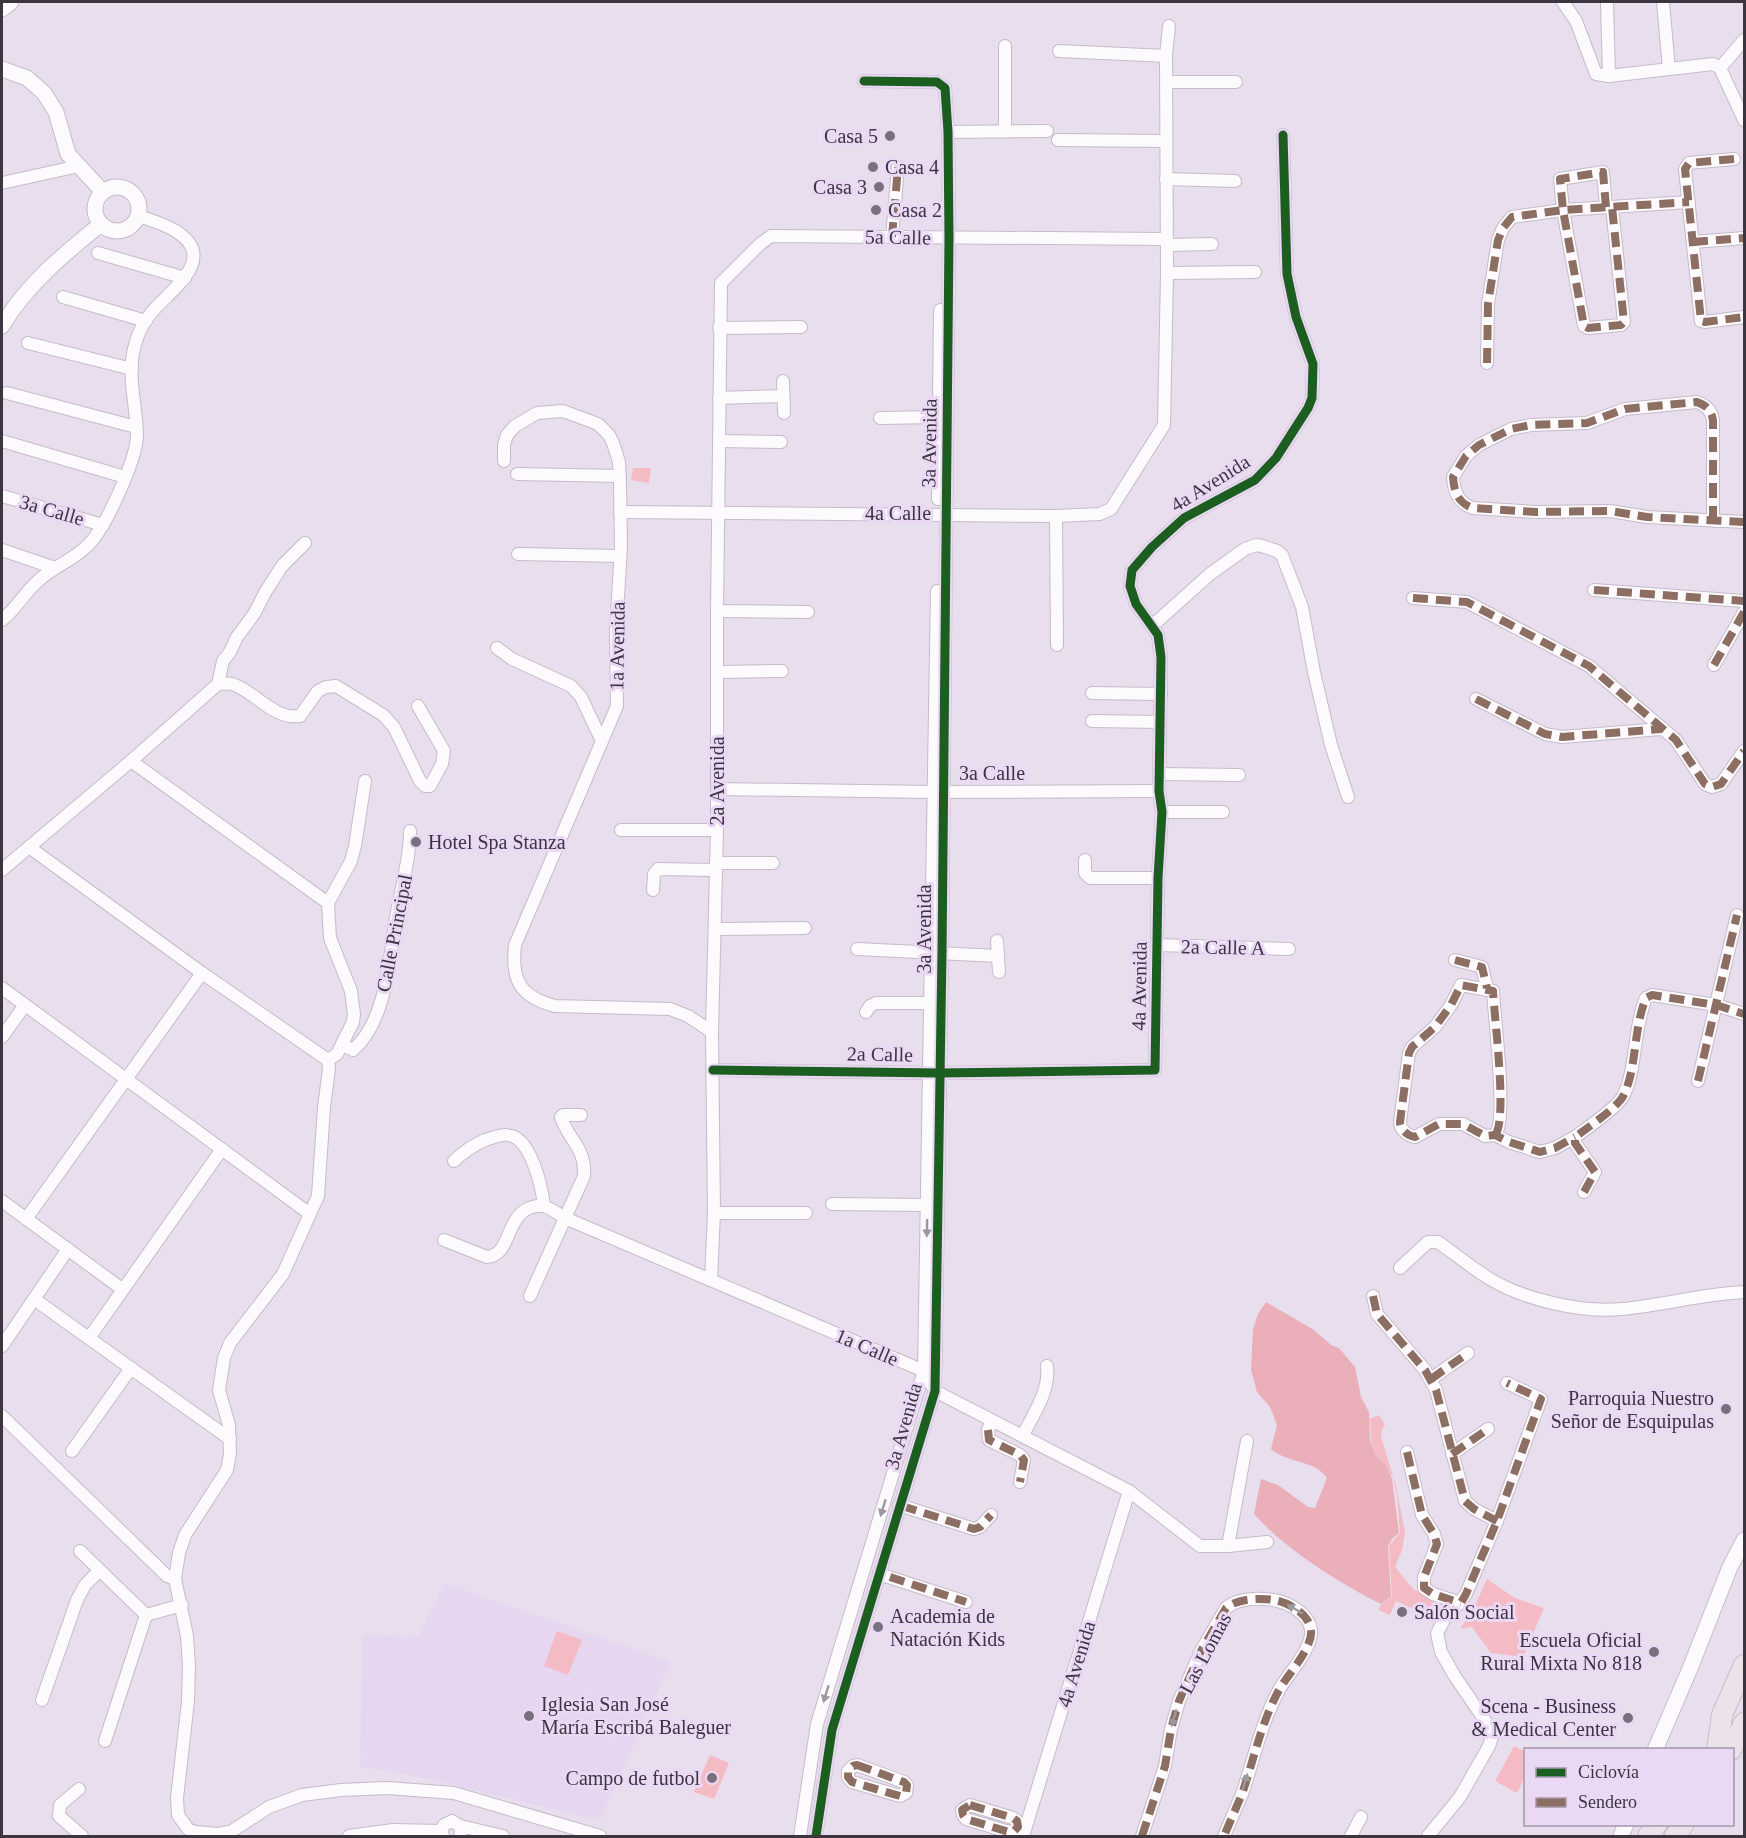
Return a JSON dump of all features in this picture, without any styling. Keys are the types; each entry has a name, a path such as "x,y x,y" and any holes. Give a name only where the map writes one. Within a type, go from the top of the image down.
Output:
{"highway":[{"path":"1706,1748 1744,1665"},
{"path":"1717,1748 1744,1692"},
{"path":"1717,1748 1722,1715"},
{"path":"1733,1748 1744,1723"},
{"path":"1734,1748 1744,1736"},
{"path":"1734,1756 1744,1736"}],"street":[{"path":"2,9 11,2"},
{"path":"1563,2 1576,21 1596,74 1609,76 1713,64 1720,68 1744,120"},
{"path":"1607,2 1609,76"},
{"path":"1663,2 1669,69"},
{"path":"1169,26 1166,56 1165,141 1167,273 1255,273"},
{"path":"1720,68 1744,40"},
{"path":"1005,46 1005,131"},
{"path":"1059,51 1166,56"},
{"path":"2,69 27,78 48,98 56,112 68,153 103,192"},
{"name":"3a Avenida","path":"800,1836 817,1724 924,1371 930,1342 948,132 945,88 937,82 864,81"},
{"path":"1166,82 1236,82"},
{"path":"948,132 1047,131"},
{"name":"4a Avenida","path":"1155,1070 1158,878 1162,812 1159,791 1161,646 1158,635 1136,604 1130,586 1132,570 1152,547 1184,518 1255,480 1276,458 1312,398 1312,364 1296,317 1287,274 1283,135"},
{"path":"1058,140 1165,141"},
{"path":"1734,159 1689,163 1684,169 1701,321 1744,317"},
{"path":"2,183 79,166"},
{"path":"892,237 898,167"},
{"path":"1605,173 1624,322 1621,325 1588,328 1584,326 1563,210 1560,179 1605,173"},
{"path":"1166,179 1235,181"},
{"path":"118,187 133,193 140,208 139,216 126,230 108,229 96,216 97,200 103,192 118,187"},
{"path":"1487,363 1488,304 1498,240 1503,228 1512,218 1563,210 1689,202"},
{"path":"2,620 7,609 30,588 86,548 103,525 125,477 137,437 132,402 132,354 138,333 193,267 193,248 187,239 178,232 139,216"},
{"path":"2,326 10,312 47,270 101,224"},
{"name":"3a Avenida","path":"942,513 938,417 947,234"},
{"name":"5a Calle","path":"721,283 771,236 892,237 947,234 1212,244"},
{"path":"1693,242 1744,238"},
{"path":"99,253 185,278"},
{"name":"4a Calle","path":"620,512 942,513 1056,516 1101,514 1111,509 1164,425 1167,273"},
{"name":"2a Avenida","path":"711,1280 714,1213 712,1032 716,929 721,283"},
{"path":"63,297 146,321"},
{"path":"719,328 801,327"},
{"path":"28,343 132,369"},
{"path":"783,381 784,413"},
{"path":"7,393 136,427"},
{"path":"719,398 783,396"},
{"path":"1713,521 1713,420 1711,412 1697,402 1625,409 1587,423 1531,425 1511,429 1479,445 1466,456 1453,477 1455,493 1459,500 1473,508 1536,512 1610,511 1647,517 1713,521 1744,522"},
{"name":"1a Avenida","path":"504,461 504,445 507,435 515,426 537,413 563,411 590,420 604,430 613,443 619,462 620,476 620,556 616,631 617,706 515,945 513,963 517,980 524,991 537,1001 555,1006 670,1009 688,1016 712,1032"},
{"path":"880,418 938,417"},
{"path":"2,441 125,477"},
{"path":"720,441 781,442"},
{"path":"517,474 620,476"},
{"name":"3a Calle","path":"2,496 103,525"},
{"path":"1056,516 1057,645"},
{"path":"2,870 218,684 223,661 237,637 254,614 282,566 305,543"},
{"path":"1152,626 1210,574 1245,549 1256,545 1277,551 1282,555 1302,607 1320,703 1348,797"},
{"path":"2,550 55,568"},
{"path":"518,554 620,556"},
{"path":"1594,590 1744,601"},
{"path":"1413,598 1467,602 1589,666 1676,740 1705,784 1712,787 1721,784 1744,751"},
{"path":"717,611 808,612"},
{"path":"1714,665 1744,612"},
{"path":"497,648 512,659 571,686 581,697 601,739"},
{"path":"717,672 782,670"},
{"path":"218,684 231,683 268,707 294,717 300,716 318,691 336,686 383,715 394,727 420,781 425,786 430,786 442,764 444,751 418,706"},
{"path":"1092,693 1161,694"},
{"path":"1476,699 1545,734 1562,737 1661,729"},
{"path":"1092,721 1160,722"},
{"path":"131,761 328,903"},
{"path":"1160,774 1239,775"},
{"path":"328,1060 337,1054 353,1022 353,1001 330,938 328,903 345,876 351,861 365,781"},
{"name":"3a Calle","path":"717,789 939,792 1159,791"},
{"path":"1162,812 1223,812"},
{"path":"621,830 717,830"},
{"name":"Calle Principal","path":"342,1045 350,1050 357,1047 365,1037 383,998 410,850 410,831"},
{"path":"29,847 202,973 328,1060 318,1196 283,1274 230,1343 224,1358 219,1390 229,1425 227,1470 185,1535 179,1553 175,1579 182,1605 189,1666 188,1701 177,1798 178,1815 188,1829 195,1832 218,1834 232,1831 269,1807 302,1795 387,1788 454,1793 600,1836"},
{"path":"1085,860 1085,873 1090,878 1158,878"},
{"path":"653,890 654,874 658,869 773,863"},
{"path":"1698,1081 1737,915"},
{"path":"716,929 805,928"},
{"path":"998,941 999,972"},
{"name":"2a Calle A","path":"1157,945 1289,949"},
{"path":"857,949 998,956"},
{"path":"1455,960 1482,967 1487,988"},
{"path":"26,1219 202,973"},
{"path":"1495,1135 1498,1132 1500,1120 1499,1056 1493,991 1487,988 1461,985 1451,1005 1435,1027 1412,1047 1407,1060 1400,1122 1401,1128 1410,1136 1416,1137 1439,1124 1463,1124 1485,1136 1495,1135 1540,1152 1555,1148 1575,1137 1621,1099 1629,1081 1641,1014 1648,996 1716,1005 1744,1014"},
{"path":"2,988 310,1214"},
{"path":"866,1012 876,1003 936,1005"},
{"path":"2,1037 25,1005"},
{"name":"2a Calle","path":"713,1070 935,1073 1155,1070"},
{"name":"3a Avenida","path":"816,1836 832,1730 935,1391 930,1342 928,1206 935,1073"},
{"path":"530,1296 584,1176 585,1166 578,1145 561,1117 581,1115"},
{"path":"444,1240 487,1257 494,1256 502,1250 511,1226 521,1213 537,1205 544,1206 539,1175 524,1146 509,1134 487,1140 467,1150 454,1161"},
{"path":"1575,1137 1575,1143 1595,1172 1584,1192"},
{"path":"89,1338 222,1149"},
{"path":"2,1201 122,1288"},
{"path":"832,1204 928,1206"},
{"name":"1a Calle","path":"544,1206 565,1218 924,1371"},
{"path":"714,1213 806,1213"},
{"path":"1400,1268 1428,1242 1432,1241 1438,1242 1502,1285 1537,1298 1581,1308 1623,1309 1710,1294 1744,1292"},
{"path":"2,1346 68,1249"},
{"path":"1373,1296 1377,1314 1431,1379 1440,1403 1465,1501 1474,1509 1497,1521"},
{"path":"34,1299 230,1439"},
{"path":"1431,1379 1468,1353"},
{"path":"1023,1434 1043,1395 1047,1382 1047,1366"},
{"path":"72,1451 130,1368"},
{"path":"924,1371 935,1391 992,1421 1023,1434 1129,1491 1200,1546 1267,1542"},
{"path":"1428,1836 1460,1797 1492,1737 1488,1725 1460,1686 1441,1652 1437,1633 1461,1603 1497,1521 1541,1399 1507,1383"},
{"path":"2,1416 167,1576 175,1579"},
{"path":"992,1421 987,1435 989,1440 1020,1455 1024,1460 1020,1482"},
{"path":"1452,1454 1488,1429"},
{"path":"1228,1546 1247,1441"},
{"path":"1407,1452 1422,1515 1434,1534 1437,1544 1424,1577 1424,1588 1433,1594 1461,1603"},
{"name":"4a Avenida","path":"1022,1831 1129,1491"},
{"path":"899,1505 974,1528 980,1527 991,1515"},
{"path":"1655,1748 1730,1567 1744,1540"},
{"path":"80,1551 146,1615"},
{"path":"42,1700 77,1600 85,1585 99,1571"},
{"path":"879,1574 966,1602"},
{"name":"Las Lomas","path":"1142,1836 1165,1766 1171,1729 1179,1701 1201,1651 1226,1608 1231,1604 1255,1599 1275,1600 1305,1616 1311,1636 1266,1719 1242,1793 1224,1836"},
{"path":"146,1615 182,1605"},
{"path":"105,1741 146,1615"},
{"path":"825,1766 848,1771"},
{"path":"74,1834 59,1816 59,1810 60,1805 79,1790"},
{"path":"1351,1836 1361,1817"},
{"path":"349,1836 392,1833 442,1834 444,1825 455,1822 460,1831 503,1836"}],"shaded area":[{"path":"633,468 651,468 649,483 631,480"},
{"path":"1266,1302 1314,1330 1331,1345 1339,1348 1355,1367 1361,1397 1369,1412 1370,1440 1376,1455 1386,1465 1392,1479 1399,1533 1388,1546 1391,1597 1381,1604 1313,1564 1281,1540 1254,1514 1261,1479 1278,1485 1308,1507 1315,1508 1327,1478 1322,1472 1308,1464 1285,1457 1271,1449 1277,1425 1270,1407 1257,1392 1251,1370 1253,1329 1258,1314"},
{"path":"1379,1415 1385,1425 1381,1437 1396,1486 1405,1532 1402,1550 1395,1567 1414,1590 1444,1602 1431,1617 1396,1601 1390,1615 1378,1610 1392,1597 1389,1546 1400,1533 1397,1495 1393,1478 1386,1465 1376,1454 1371,1440 1370,1419"},
{"path":"1487,1579 1515,1598 1544,1608 1523,1657 1491,1653 1472,1627 1460,1629 1473,1610"},
{"path":"444,1583 671,1662 600,1820 402,1773 360,1767 362,1635 418,1637"},
{"path":"557,1631 582,1640 568,1675 544,1666"},
{"path":"1514,1746 1524,1751 1524,1779 1517,1793 1495,1781"},
{"name":"Campo de futbol","path":"710,1755 729,1763 714,1799 694,1792"}],"marked path":[{"path":"1734,159 1689,163 1685,169 1701,321 1744,317"},
{"path":"892,237 898,167"},
{"path":"1606,207 1603,172 1560,179 1563,210 1584,326 1588,328 1621,325 1624,322 1612,207"},
{"path":"1487,363 1488,304 1498,240 1503,228 1512,217 1563,210 1689,202"},
{"path":"1693,242 1744,238"},
{"path":"1713,521 1713,420 1708,409 1697,402 1625,409 1587,423 1531,425 1511,429 1479,445 1466,456 1453,477 1458,496 1473,508 1536,512 1610,511 1647,517 1744,522"},
{"path":"1594,590 1744,601"},
{"path":"1413,598 1467,602 1589,666 1676,740 1705,784 1712,787 1721,784 1744,751"},
{"path":"1714,665 1744,612"},
{"path":"1476,699 1545,734 1562,737 1661,729"},
{"path":"1698,1081 1737,915"},
{"path":"1455,960 1482,967 1487,988"},
{"path":"1495,1135 1499,1126 1500,1090 1493,991 1461,985 1451,1005 1435,1027 1412,1047 1409,1053 1400,1122 1403,1130 1415,1137 1439,1124 1463,1124 1485,1136 1495,1135 1540,1152 1555,1148 1575,1137"},
{"path":"1584,1192 1595,1172 1575,1143 1575,1137 1607,1113 1622,1098 1630,1076 1639,1023 1646,998 1652,995 1716,1005 1744,1014"},
{"path":"1373,1296 1377,1314 1425,1370 1436,1390 1465,1501 1474,1509 1497,1521"},
{"path":"1431,1379 1468,1353"},
{"path":"1446,1619 1466,1594 1497,1521 1541,1399 1507,1383"},
{"path":"1452,1454 1488,1429"},
{"path":"988,1430 989,1440 1020,1455 1024,1460 1020,1482"},
{"path":"1407,1452 1422,1515 1434,1534 1437,1544 1424,1577 1424,1588 1433,1594 1461,1603"},
{"path":"902,1506 974,1529 980,1527 991,1515"},
{"path":"890,1577 966,1602"},
{"path":"1142,1836 1165,1766 1171,1729 1179,1701 1201,1651 1226,1608 1243,1601 1274,1600 1303,1614 1309,1624 1311,1637 1304,1653 1273,1703 1242,1794 1224,1836"},
{"path":"857,1765 904,1782 907,1785 906,1793 900,1796 852,1782 848,1777 848,1771 857,1765"},
{"path":"970,1805 1013,1818 1017,1821 1018,1827 1009,1832 966,1819 962,1810 970,1805"}],"cycle path":[{"path":"816,1836 832,1730 935,1391 942,953 948,132 945,88 937,82 864,81"},
{"path":"713,1070 940,1073 1155,1070 1158,878 1162,812 1159,791 1161,657 1158,635 1136,604 1130,586 1132,570 1152,547 1184,518 1255,480 1276,458 1312,398 1313,364 1296,317 1287,274 1283,135"}],"place":[{"name":"Casa 5","path":"890,136"},
{"name":"Casa 4","path":"873,167"},
{"name":"Casa 3","path":"879,187"},
{"name":"Casa 2","path":"876,210"},
{"name":"Hotel Spa Stanza","path":"416,842"},
{"name":"Parroquia Nuestro Señor de Esquipulas","path":"1726,1409"},
{"name":"Salón Social","path":"1402,1612"},
{"name":"Academia de Natación Kids","path":"878,1627"},
{"name":"Escuela Oficial Rural Mixta No 818","path":"1654,1652"},
{"name":"Iglesia San José María Escribá Baleguer","path":"529,1716"},
{"name":"Scena - Business & Medical Center","path":"1628,1718"},
{"name":"Campo de futbol","path":"712,1778"}]}
